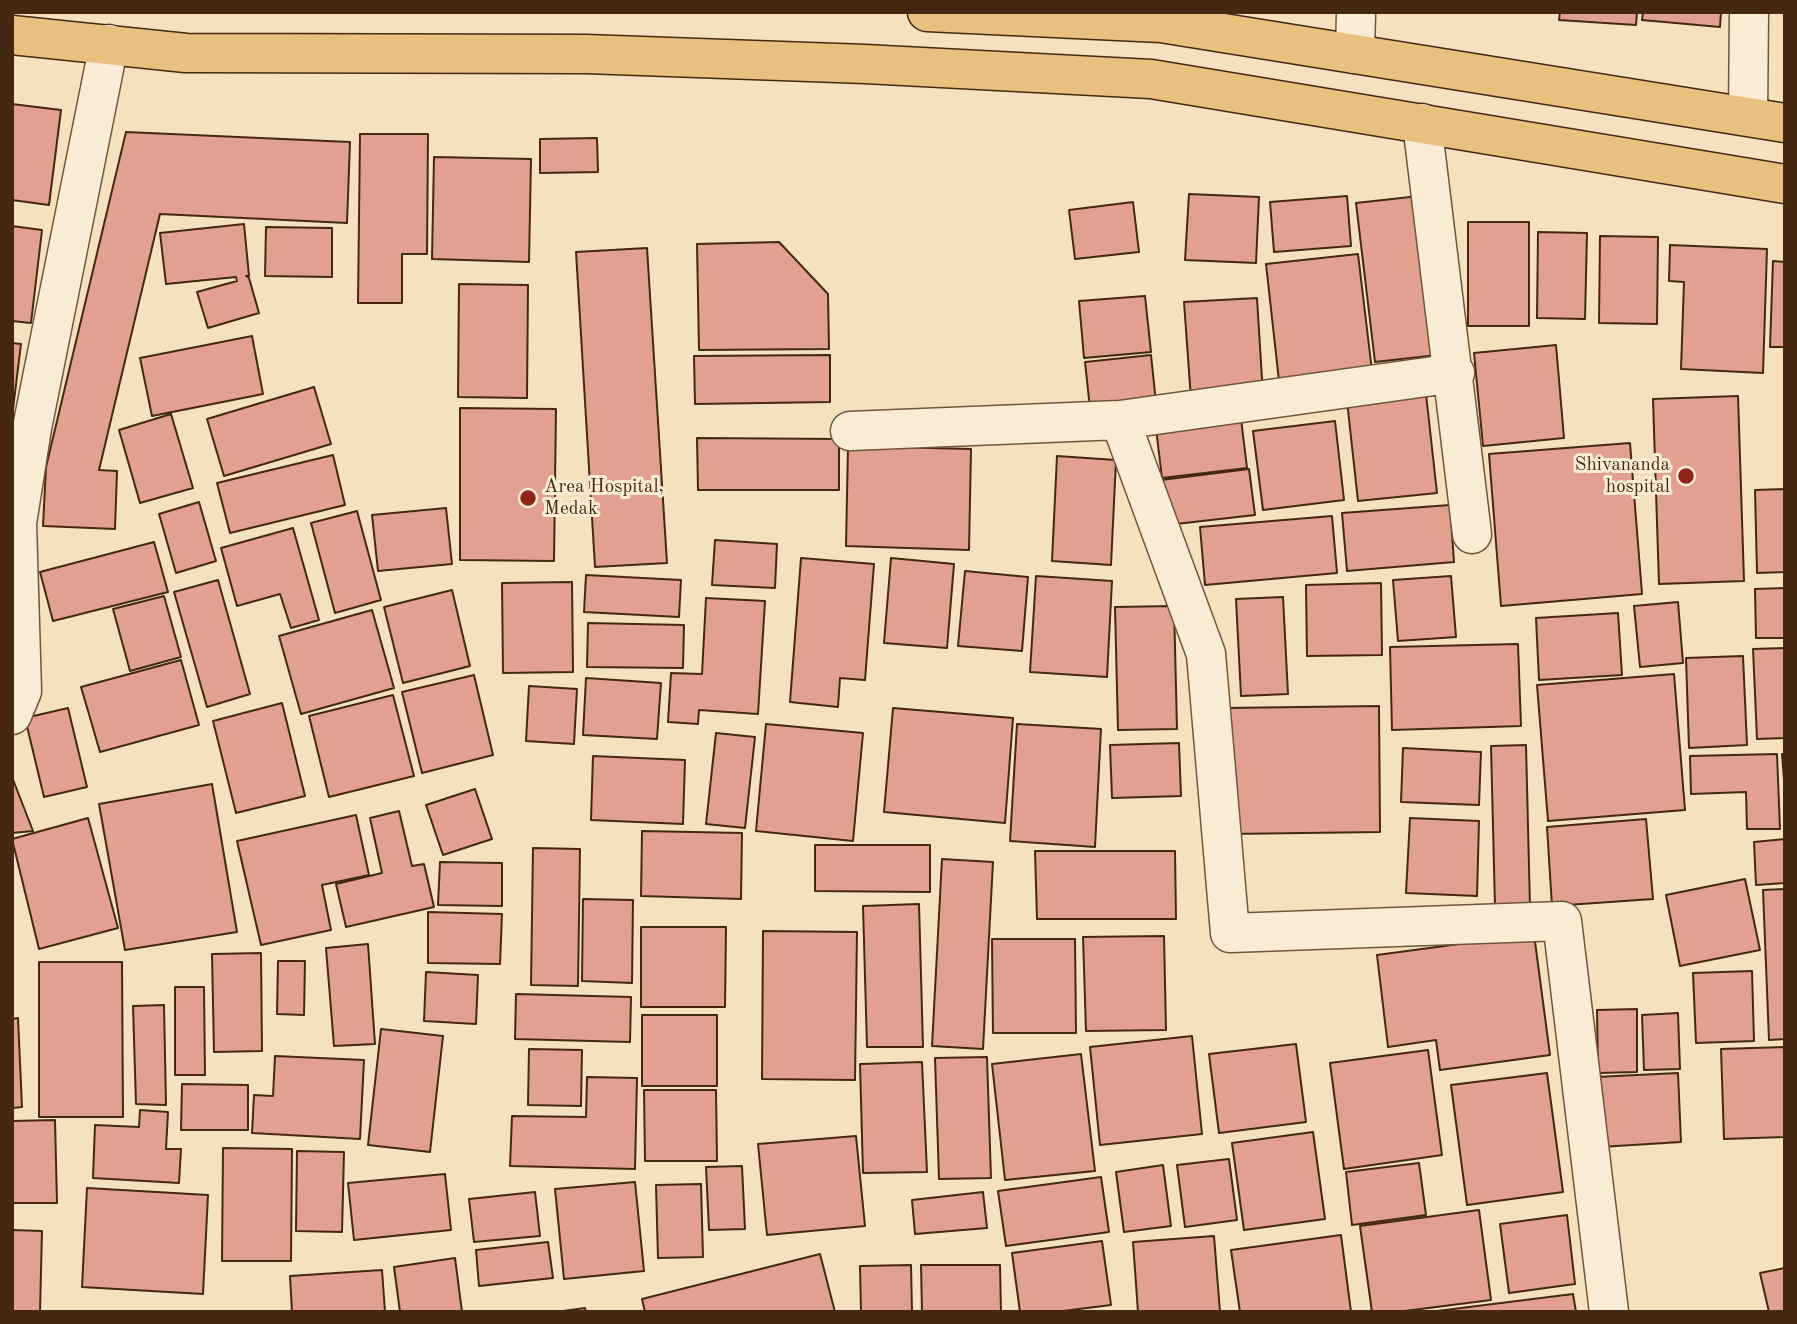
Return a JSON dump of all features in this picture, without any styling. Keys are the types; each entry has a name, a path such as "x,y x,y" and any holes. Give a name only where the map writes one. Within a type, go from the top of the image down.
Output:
{"highway":[{"path":"928,12 1161,23 1785,123"},
{"path":"12,36 186,53 586,54 865,64 1151,79 1785,184"}],"street":[{"path":"1355,54 1356,12"},
{"path":"1748,117 1749,12"},
{"path":"12,715 22,691 15,523 34,414 109,44"},
{"path":"1422,123 1455,373 1472,534"},
{"path":"850,431 1120,420 1455,373"},
{"path":"1120,420 1206,654 1230,933 1562,921 1609,1312"}],"building":[{"path":"1560,12 1637,12 1636,25 1559,20"},
{"path":"1643,12 1721,12 1720,27 1642,20"},
{"path":"12,104 61,110 49,205 12,200"},
{"path":"126,132 350,142 347,223 160,214 99,470 117,471 115,529 43,526 46,467"},
{"path":"360,134 428,134 427,254 402,254 402,303 358,303"},
{"path":"597,138 598,172 540,173 540,139"},
{"path":"434,157 531,159 529,262 432,259"},
{"path":"1189,194 1259,197 1256,263 1185,260"},
{"path":"1428,195 1446,354 1375,362 1356,203"},
{"path":"1347,196 1351,246 1274,252 1270,202"},
{"path":"1133,202 1139,252 1075,259 1069,210"},
{"path":"1468,222 1529,222 1529,326 1468,326"},
{"path":"244,224 249,276 246,276 249,278 259,313 208,328 197,292 237,281 236,277 166,284 160,233"},
{"path":"12,226 42,230 31,323 12,321"},
{"path":"266,227 332,228 332,277 265,276"},
{"path":"1538,232 1587,233 1585,319 1537,318"},
{"path":"1600,236 1658,237 1657,324 1599,323"},
{"path":"779,242 828,294 829,349 699,350 697,244"},
{"path":"1670,245 1767,249 1763,373 1681,369 1684,282 1669,281"},
{"path":"647,248 667,563 595,567 576,252"},
{"path":"1358,254 1372,371 1279,381 1266,264"},
{"path":"1773,261 1785,262 1785,347 1770,347"},
{"path":"459,284 528,285 527,398 458,397"},
{"path":"1145,296 1151,352 1084,358 1079,301"},
{"path":"1257,298 1263,395 1191,399 1184,302"},
{"path":"252,336 263,394 152,416 140,358"},
{"path":"12,343 21,344 12,417"},
{"path":"1556,345 1564,438 1483,446 1474,353"},
{"path":"830,355 830,402 695,404 694,356"},
{"path":"1151,355 1157,412 1091,418 1085,362"},
{"path":"314,387 331,444 224,476 207,419"},
{"path":"1426,394 1437,493 1358,501 1347,401"},
{"path":"1738,396 1744,581 1659,584 1653,399"},
{"path":"460,408 556,409 554,561 460,560"},
{"path":"1240,410 1247,468 1162,478 1155,420"},
{"path":"171,414 193,488 140,503 119,430"},
{"path":"1335,421 1344,500 1263,510 1253,431"},
{"path":"697,438 839,439 839,490 698,490"},
{"path":"1630,443 1642,594 1501,606 1489,454"},
{"path":"848,446 971,449 969,550 846,546"},
{"path":"333,455 345,505 230,533 217,483"},
{"path":"1057,456 1116,460 1111,565 1052,561"},
{"path":"1249,469 1255,515 1167,525 1161,480"},
{"path":"1785,489 1785,572 1757,573 1755,490"},
{"path":"199,502 216,561 176,573 159,514"},
{"path":"1450,505 1454,562 1347,571 1342,513"},
{"path":"446,508 452,564 378,571 372,515"},
{"path":"357,511 381,600 335,613 311,523"},
{"path":"1332,516 1337,573 1205,585 1200,527"},
{"path":"293,528 319,620 291,628 280,594 237,606 221,548"},
{"path":"715,540 777,544 775,588 712,585"},
{"path":"154,542 168,592 53,621 40,572"},
{"path":"801,558 874,564 865,680 840,678 838,707 790,702"},
{"path":"891,558 954,564 947,648 884,643"},
{"path":"965,571 1028,577 1022,651 958,646"},
{"path":"586,575 681,580 679,617 584,612"},
{"path":"1036,576 1112,581 1107,677 1030,672"},
{"path":"1451,576 1456,637 1398,641 1393,580"},
{"path":"218,580 250,694 207,707 174,592"},
{"path":"572,582 573,672 503,673 502,583"},
{"path":"1381,583 1382,655 1307,656 1306,585"},
{"path":"1785,588 1785,638 1756,638 1755,589"},
{"path":"452,590 470,666 403,683 384,607"},
{"path":"164,596 181,657 130,671 113,609"},
{"path":"1283,597 1288,694 1241,696 1236,599"},
{"path":"706,598 765,601 758,714 699,710 698,724 668,722 671,673 702,674"},
{"path":"1678,602 1683,663 1640,667 1634,606"},
{"path":"1174,606 1177,729 1118,730 1115,607"},
{"path":"372,610 394,688 301,714 279,636"},
{"path":"1618,613 1622,675 1539,680 1536,618"},
{"path":"588,623 684,625 683,668 587,667"},
{"path":"1518,644 1521,726 1392,730 1390,647"},
{"path":"1785,648 1785,738 1757,739 1753,649"},
{"path":"1743,656 1747,745 1689,748 1686,658"},
{"path":"181,660 199,725 100,752 81,687"},
{"path":"1674,674 1685,810 1548,821 1537,685"},
{"path":"474,675 493,755 422,773 402,692"},
{"path":"586,678 661,683 657,739 583,735"},
{"path":"529,686 577,689 574,744 526,741"},
{"path":"393,695 414,776 329,797 309,716"},
{"path":"282,703 305,796 236,813 213,721"},
{"path":"1379,706 1380,832 1227,834 1225,708"},
{"path":"68,708 87,787 44,797 25,718"},
{"path":"893,708 1013,718 1005,823 884,812"},
{"path":"766,724 863,733 853,841 756,831"},
{"path":"1017,724 1101,729 1095,847 1010,841"},
{"path":"716,733 755,737 745,828 706,824"},
{"path":"1179,743 1181,796 1112,798 1110,745"},
{"path":"1526,745 1530,907 1495,907 1491,746"},
{"path":"1403,748 1481,752 1479,805 1401,802"},
{"path":"1777,754 1780,829 1747,829 1746,792 1691,794 1690,756"},
{"path":"1782,754 1785,754 1785,793"},
{"path":"593,756 685,760 683,824 591,820"},
{"path":"12,777 33,831 12,833"},
{"path":"212,784 237,932 125,950 99,804"},
{"path":"475,789 492,839 443,855 426,805"},
{"path":"399,811 412,866 424,864 434,907 346,927 336,884 382,873 370,818"},
{"path":"356,815 369,875 322,885 331,930 261,945 237,841"},
{"path":"88,818 118,928 39,949 12,839"},
{"path":"1410,818 1479,821 1477,896 1406,893"},
{"path":"1646,819 1653,899 1552,906 1547,827"},
{"path":"642,831 742,833 741,899 641,896"},
{"path":"1785,839 1785,883 1756,885 1754,842"},
{"path":"815,845 930,845 930,892 815,891"},
{"path":"533,848 580,849 578,986 531,985"},
{"path":"1035,851 1175,851 1176,919 1037,919"},
{"path":"942,859 993,862 983,1049 932,1046"},
{"path":"440,862 502,863 502,906 438,905"},
{"path":"1745,879 1760,950 1680,966 1666,895"},
{"path":"1785,889 1785,1039 1769,1040 1763,890"},
{"path":"583,899 633,900 632,983 582,981"},
{"path":"919,904 923,1047 867,1047 863,906"},
{"path":"428,912 502,914 500,964 428,963"},
{"path":"641,927 726,927 725,1007 641,1007"},
{"path":"763,931 857,932 855,1080 762,1079"},
{"path":"1534,934 1550,1055 1440,1070 1436,1040 1388,1047 1377,955"},
{"path":"1164,936 1166,1030 1086,1031 1083,937"},
{"path":"992,939 1075,939 1076,1033 993,1033"},
{"path":"368,944 375,1044 334,1046 326,948"},
{"path":"261,953 262,1051 214,1052 212,954"},
{"path":"278,961 305,961 304,1015 277,1014"},
{"path":"39,962 122,962 123,1117 39,1117"},
{"path":"1752,971 1754,1041 1696,1043 1693,973"},
{"path":"426,972 478,975 476,1024 424,1021"},
{"path":"175,987 204,987 205,1075 175,1075"},
{"path":"516,994 631,997 630,1042 515,1039"},
{"path":"164,1005 166,1105 136,1104 133,1006"},
{"path":"1637,1009 1637,1072 1598,1073 1597,1010"},
{"path":"1678,1013 1680,1069 1644,1070 1642,1015"},
{"path":"642,1015 717,1015 717,1086 642,1086"},
{"path":"18,1018 22,1107 12,1108 12,1019"},
{"path":"381,1029 443,1036 430,1152 368,1145"},
{"path":"1192,1036 1202,1134 1100,1145 1090,1047"},
{"path":"1296,1044 1306,1122 1219,1133 1209,1054"},
{"path":"1785,1047 1785,1137 1724,1139 1721,1049"},
{"path":"529,1049 582,1050 581,1106 528,1105"},
{"path":"1428,1050 1442,1155 1344,1169 1330,1063"},
{"path":"1081,1054 1095,1171 1005,1180 992,1064"},
{"path":"275,1056 364,1060 360,1139 252,1133 254,1095 273,1096"},
{"path":"987,1057 991,1178 939,1179 935,1058"},
{"path":"922,1062 927,1172 863,1173 860,1064"},
{"path":"1547,1073 1563,1192 1467,1205 1451,1085"},
{"path":"1678,1073 1681,1142 1600,1147 1596,1077"},
{"path":"587,1077 637,1078 635,1169 510,1166 512,1116 586,1117"},
{"path":"182,1084 248,1085 248,1130 181,1130"},
{"path":"644,1090 716,1090 717,1161 645,1161"},
{"path":"140,1110 168,1112 166,1149 181,1149 179,1183 93,1178 95,1125 139,1127"},
{"path":"55,1120 57,1203 12,1203 12,1121"},
{"path":"1313,1132 1325,1219 1244,1230 1232,1143"},
{"path":"856,1136 865,1226 767,1235 758,1144"},
{"path":"223,1148 292,1149 291,1261 222,1261"},
{"path":"297,1151 344,1152 342,1232 296,1231"},
{"path":"1229,1159 1237,1220 1185,1227 1177,1165"},
{"path":"1419,1163 1426,1215 1352,1225 1346,1172"},
{"path":"1163,1165 1171,1226 1124,1232 1116,1172"},
{"path":"742,1166 745,1229 709,1230 706,1167"},
{"path":"445,1174 451,1230 354,1240 348,1183"},
{"path":"1101,1177 1109,1232 1006,1246 998,1191"},
{"path":"635,1182 644,1271 564,1279 555,1189"},
{"path":"701,1184 703,1257 658,1258 656,1185"},
{"path":"87,1188 208,1195 203,1294 82,1287"},
{"path":"535,1192 540,1236 474,1242 469,1199"},
{"path":"983,1192 987,1228 915,1234 912,1200"},
{"path":"1479,1210 1491,1300 1397,1312 1372,1312 1360,1226"},
{"path":"1567,1215 1575,1284 1509,1293 1500,1224"},
{"path":"12,1230 42,1231 40,1312 12,1312"},
{"path":"1341,1235 1351,1312 1240,1312 1231,1250"},
{"path":"1214,1236 1220,1312 1138,1312 1133,1242"},
{"path":"1102,1241 1111,1305 1055,1312 1020,1312 1012,1253"},
{"path":"548,1242 553,1278 479,1286 476,1250"},
{"path":"820,1254 835,1312 645,1312 642,1299"},
{"path":"455,1258 462,1312 400,1312 394,1267"},
{"path":"911,1265 912,1312 861,1312 860,1266"},
{"path":"921,1265 1000,1265 1001,1312 922,1312"},
{"path":"1785,1268 1785,1312 1769,1312 1760,1273"},
{"path":"382,1270 385,1312 292,1312 290,1276"},
{"path":"1573,1294 1576,1312 1437,1311"},
{"path":"585,1308 586,1312 556,1312"}],"place":[{"name":"Shivananda hospital","path":"1686,476"},
{"name":"Area Hospital, Medak","path":"528,498"}]}
